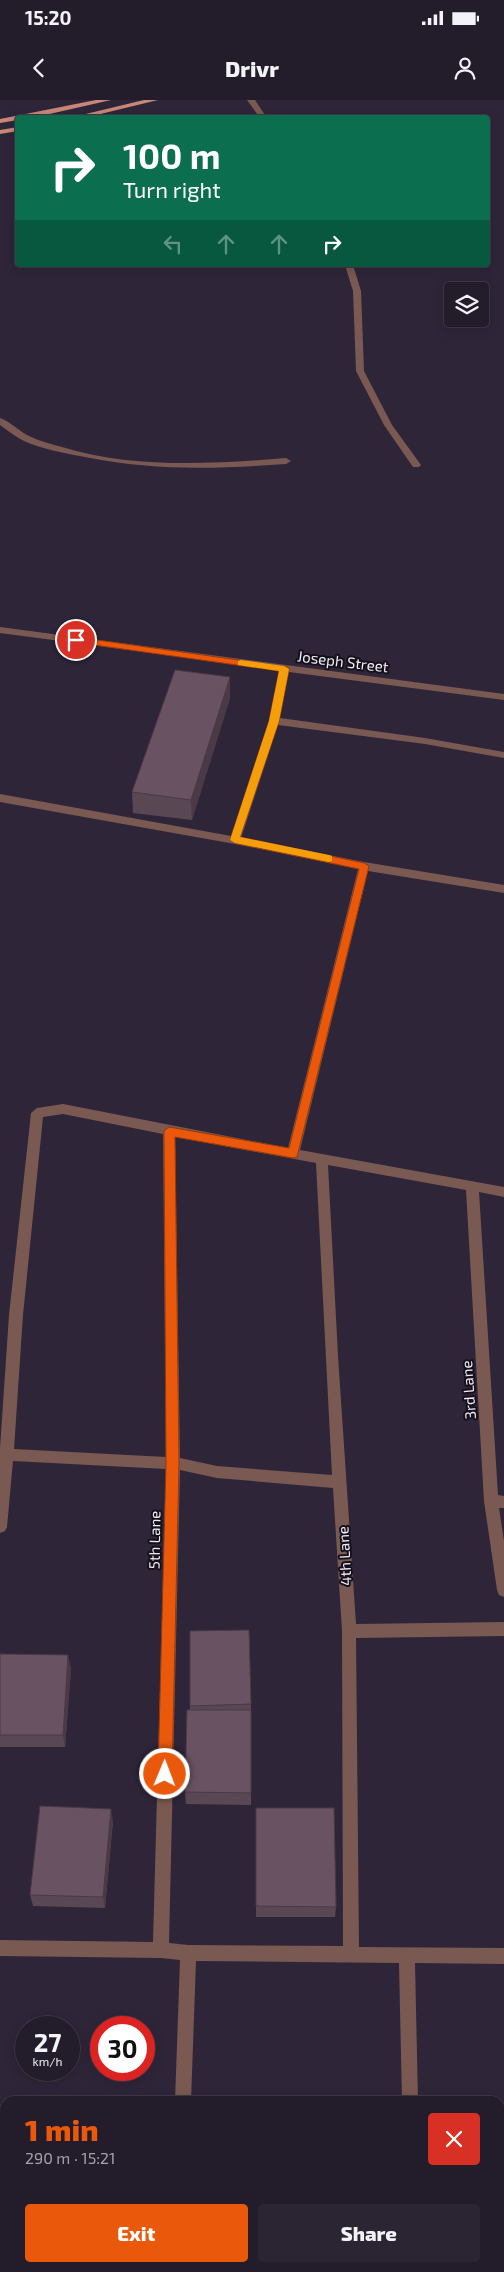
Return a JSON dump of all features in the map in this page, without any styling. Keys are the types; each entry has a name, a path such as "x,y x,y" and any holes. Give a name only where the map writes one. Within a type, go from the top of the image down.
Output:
{"main road":[{"path":"33,115 107,100"},
{"path":"86,115 154,100"},
{"path":"0,121 15,118"},
{"path":"0,132 15,130"}],"street":[{"path":"251,100 262,115"},
{"path":"350,267 357,291 360,371 388,425 416,465"},
{"path":"0,421 26,438 62,450 119,460 171,466 236,465 286,461"},
{"name":"Joseph Street","path":"0,630 504,697"},
{"path":"235,840 274,721 284,669"},
{"path":"274,721 425,741 504,755"},
{"path":"0,798 235,840 364,866 504,889"},
{"path":"293,1154 364,866"},
{"path":"0,1528 4,1454 16,1315 37,1113 63,1109 169,1131 504,1192"},
{"name":"5th Lane","path":"161,1950 172,1463 169,1131"},
{"name":"4th Lane","path":"322,1158 331,1356 349,1631 351,1954"},
{"name":"3rd Lane","path":"472,1186 504,1590"},
{"path":"4,1454 172,1463 217,1472 340,1482"},
{"path":"349,1631 504,1629"},
{"path":"0,1948 161,1950 188,1953 504,1956"},
{"path":"183,2096 188,1953"},
{"path":"407,1954 410,2096"}],"building":[{"path":"175,670 230,677 191,800 132,792"},
{"path":"249,1630 251,1704 190,1706 190,1631"},
{"path":"0,1654 68,1655 63,1735 0,1735"},
{"path":"187,1710 251,1710 251,1793 185,1792"},
{"path":"40,1806 111,1809 103,1897 30,1895"},
{"path":"256,1808 334,1808 336,1907 256,1906"}],"slow traffic":[{"path":"241,663 284,669 274,721 235,840 329,859"}],"route":[{"path":"76,640 284,669 274,721 235,840 364,866 293,1154 169,1131 172,1463 165,1774"}]}
